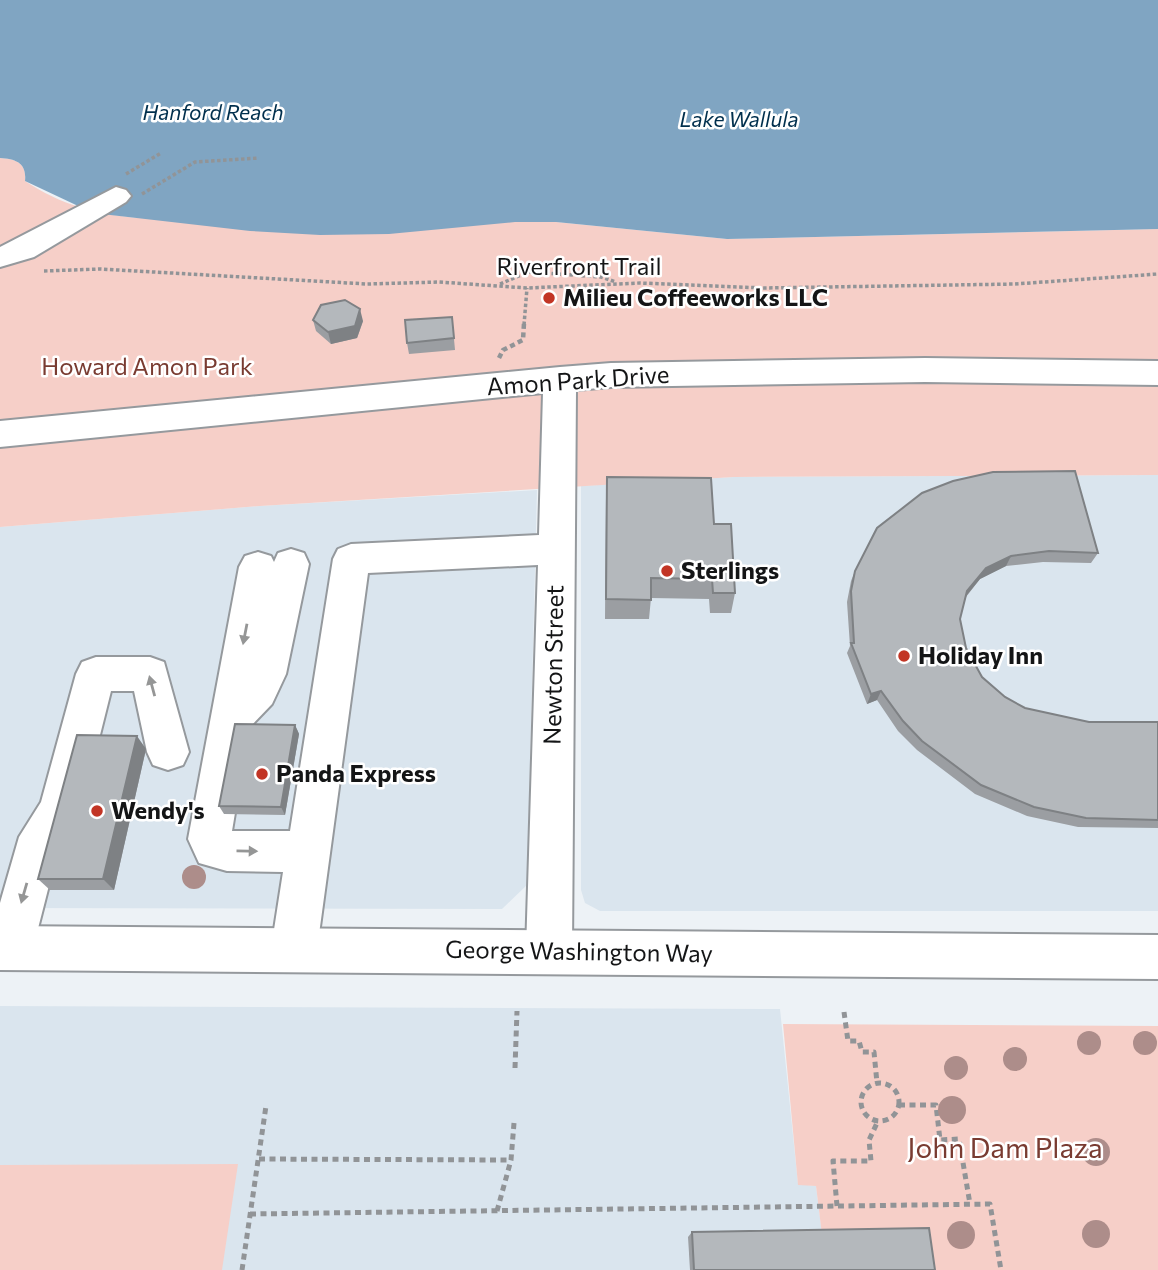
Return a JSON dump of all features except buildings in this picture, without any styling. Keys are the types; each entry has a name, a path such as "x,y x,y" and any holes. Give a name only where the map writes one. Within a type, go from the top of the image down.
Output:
{"main road":[{"path":"0,242 116,191"},
{"path":"0,257 23,250 116,191"},
{"name":"Amon Park Drive","path":"0,435 560,379 912,370 1158,373"},
{"name":"Newton Street","path":"549,951 560,379"},
{"path":"294,949 351,559 556,549"},
{"path":"275,566 228,723 209,839 214,849 309,852"},
{"path":"5,948 40,837 60,811 96,674 150,674 168,752"},
{"name":"George Washington Way","path":"5,948 1158,957"}],"path":[{"path":"116,191 195,162 259,158"},
{"name":"Riverfront Trail","path":"36,271 100,269 331,282 527,288 620,284 764,288 1015,284 1158,274"},
{"path":"496,286 528,272 601,277 620,284"},
{"path":"497,364 503,350 523,340 527,288"},
{"path":"515,1068 517,1012"},
{"path":"844,1012 848,1041 859,1041 862,1052 874,1052 877,1083"},
{"path":"877,1083 892,1089 899,1105 890,1120 878,1121 864,1109 862,1097 867,1087 877,1083"},
{"path":"899,1105 936,1105 940,1140 959,1139 970,1204"},
{"path":"242,1270 266,1106"},
{"path":"837,1206 832,1161 871,1161 869,1140 878,1121"},
{"path":"497,1211 511,1160 514,1123"},
{"path":"259,1160 511,1160"},
{"path":"250,1214 990,1204 1001,1270"}],"shaded area":[{"path":"1158,475 1158,911 600,911 585,903 581,890 581,486 734,477"},
{"path":"537,490 527,885 502,909 0,908 0,527 260,506"},
{"path":"0,1006 780,1009 798,1184 816,1186 822,1234 923,1270 0,1270"}],"green space":[{"name":"Howard Amon Park","path":"0,158 19,163 24,170 25,181 52,196 93,211 138,218 556,222 727,239 1158,229 1158,475 734,477 260,506 0,527"},
{"name":"John Dam Plaza","path":"783,1024 1158,1026 1158,1270 923,1270 822,1235 816,1186 798,1185"},
{"path":"238,1164 222,1270 0,1270 0,1165"}],"water":[{"name":"Lake Wallula","path":"0,0 1158,0 1158,229 727,239 556,222 515,222 389,234 320,235 250,231 93,213 25,181 24,170 19,163 0,158"}],"place":[{"name":"Milieu Coffeeworks LLC","path":"549,298"},
{"name":"Sterlings","path":"667,571"},
{"name":"Holiday Inn","path":"904,656"},
{"name":"Panda Express","path":"262,774"},
{"name":"Wendy's","path":"97,811"}],"water label":[{"name":"Hanford Reach","path":"213,113"}]}
